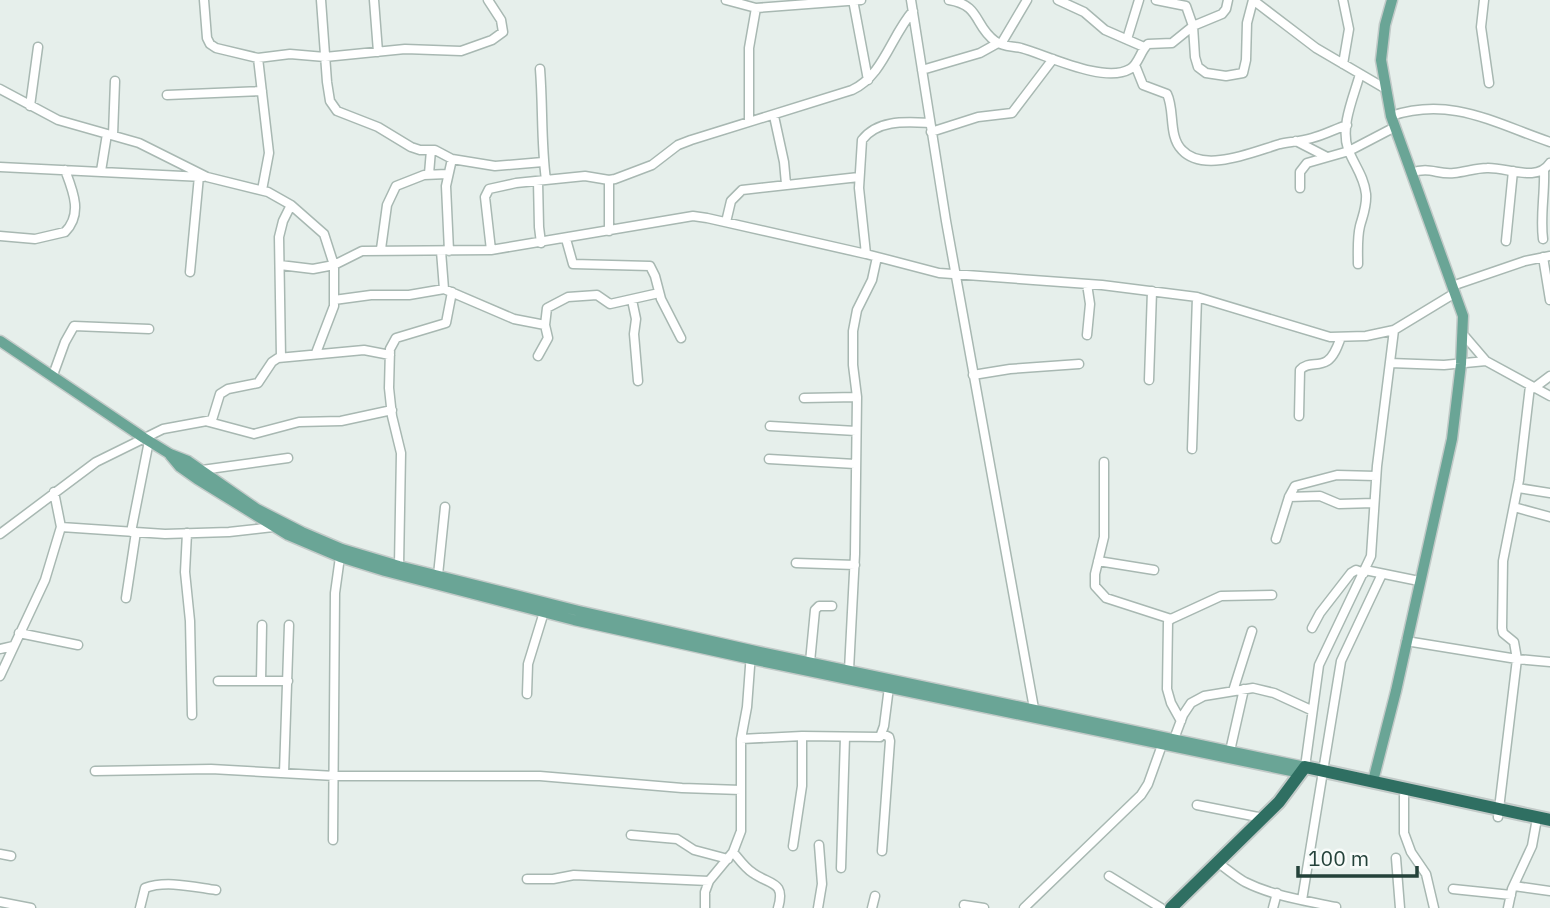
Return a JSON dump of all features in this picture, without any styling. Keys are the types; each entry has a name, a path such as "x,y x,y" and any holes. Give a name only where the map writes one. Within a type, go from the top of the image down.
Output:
{"highway":[{"path":"1171,908 1263,818 1303,770 1373,781 1550,827"},
{"path":"1324,774 1404,796 1550,820"}],"main road":[{"path":"1373,781 1452,439 1461,364 1463,316 1391,116 1381,50 1392,0"},
{"path":"0,341 170,454 188,460 257,509 342,549 399,566 889,687 1174,739 1303,770"},
{"path":"170,454 180,467 197,479 298,541 386,571 544,612 751,654 849,670 1162,745 1303,770"}],"street":[{"path":"204,0 207,38 210,44 216,48 258,58 290,54 325,57 405,50 461,51 500,36 503,27 488,0"},
{"path":"321,0 330,102 337,111 378,127 411,148 440,152 452,159 495,166 543,162"},
{"path":"374,0 378,52"},
{"path":"726,0 756,8 861,0"},
{"path":"853,0 868,80"},
{"path":"949,0 967,5 974,11 988,35 1000,44 1082,69 1124,72 1135,65 1144,47 1152,43 1172,43 1193,26 1222,14 1228,0"},
{"path":"974,11 976,0"},
{"path":"922,70 980,53 1000,44 1027,0"},
{"path":"1058,0 1084,12 1105,30 1144,47"},
{"path":"1127,38 1139,0"},
{"path":"1156,0 1186,6 1193,26 1198,67 1213,75 1240,75 1245,69 1247,29 1253,0 1308,42 1386,89"},
{"path":"1343,0 1349,24 1343,64"},
{"path":"1484,0 1481,27 1489,83"},
{"path":"491,250 486,193 489,189 585,176 609,180 652,165 678,145 852,90 868,80 878,68 912,4"},
{"path":"912,4 955,275 1035,713"},
{"path":"749,121 749,48 756,8"},
{"path":"30,106 38,47"},
{"path":"258,58 269,153 262,190"},
{"path":"866,254 859,177 860,147 867,133 881,126 902,122 931,128 978,117 1012,113 1053,59"},
{"path":"1135,65 1143,85 1163,91 1169,97 1176,139 1180,149 1190,156 1230,159 1317,136 1347,125"},
{"path":"540,69 543,102 539,227 541,243"},
{"path":"1358,264 1359,234 1366,195 1361,173 1346,140 1347,125 1360,74"},
{"path":"102,171 110,135 116,81"},
{"path":"0,89 64,122 160,153 203,177"},
{"path":"167,95 262,90"},
{"path":"1391,116 1424,108 1452,109 1550,142"},
{"path":"774,116 786,184"},
{"path":"1300,188 1300,172 1303,166 1349,151 1395,127"},
{"path":"1296,141 1328,157"},
{"path":"429,174 431,150"},
{"path":"399,566 401,453 392,410 390,355 396,338 446,323 447,174 452,159"},
{"path":"0,167 203,177 262,190 291,205 324,234 334,265 333,312 316,353"},
{"path":"1410,173 1429,169 1451,173 1489,168 1532,173 1547,167 1541,219 1543,239"},
{"path":"0,236 35,239 65,232 73,220 75,202 65,170"},
{"path":"1506,242 1513,171"},
{"path":"381,249 387,205 393,190 399,184 429,174 447,174"},
{"path":"190,272 203,177"},
{"path":"726,222 729,204 738,192 859,177"},
{"path":"609,180 609,231"},
{"path":"281,358 280,229 291,205"},
{"path":"280,265 313,269 334,265 362,251 381,249 491,250 693,216 866,254 929,271 1087,284 1197,297 1319,335 1366,336 1394,330 1454,290 1525,261 1547,257 1550,300"},
{"path":"566,239 573,264 650,266 659,293 681,338"},
{"path":"849,670 855,565 858,397 852,356 854,320 872,280 877,257"},
{"path":"1087,284 1090,304 1087,335"},
{"path":"334,300 448,290 514,319 545,325"},
{"path":"1149,380 1152,291"},
{"path":"538,356 548,338 545,325 547,308 568,297 597,295 610,304 659,293"},
{"path":"1192,449 1197,297"},
{"path":"632,300 636,319 634,334 638,381"},
{"path":"53,375 74,326 149,329"},
{"path":"1303,770 1319,665 1371,556 1376,476 1394,330"},
{"path":"1462,332 1486,361 1550,396"},
{"path":"1298,416 1300,370 1307,365 1329,360 1341,337"},
{"path":"209,422 214,418 220,394 228,389 255,385 272,362 281,358 364,350 390,355"},
{"path":"1390,363 1461,364 1486,361"},
{"path":"973,376 1010,369 1079,364"},
{"path":"1532,387 1550,376"},
{"path":"1499,813 1517,659 1514,642 1503,633 1501,623 1503,561 1518,488 1532,387"},
{"path":"804,398 858,397"},
{"path":"0,534 89,466 171,426 209,422 254,434 299,422 341,421 392,410"},
{"path":"770,426 856,431"},
{"path":"126,598 147,439"},
{"path":"202,470 288,458"},
{"path":"769,459 855,464"},
{"path":"1104,462 1104,537 1095,574 1095,586 1102,596 1171,619"},
{"path":"1276,539 1289,497 1296,486 1329,477 1376,476"},
{"path":"1518,488 1550,493"},
{"path":"0,676 45,580 61,527 54,492"},
{"path":"1289,497 1320,495 1339,503 1374,503"},
{"path":"438,575 445,507"},
{"path":"1514,507 1550,517"},
{"path":"61,527 187,533 273,527"},
{"path":"187,533 185,572 190,621 192,715"},
{"path":"333,840 335,593 340,557"},
{"path":"1098,561 1154,570"},
{"path":"796,562 855,565"},
{"path":"1312,628 1320,613 1356,570 1419,581"},
{"path":"1295,902 1324,774 1341,661 1382,574"},
{"path":"1181,721 1171,704 1167,689 1167,625 1171,619 1221,596 1272,595"},
{"path":"810,662 815,610 819,606 832,606"},
{"path":"527,694 528,664 544,612"},
{"path":"261,681 262,625"},
{"path":"284,774 289,625"},
{"path":"1233,691 1252,631"},
{"path":"19,633 78,645"},
{"path":"1406,641 1550,662"},
{"path":"0,649 12,646"},
{"path":"705,908 705,892 709,881 730,855 741,831 741,739 747,707 751,654"},
{"path":"218,681 288,681"},
{"path":"741,739 802,736 877,738 883,734 889,687"},
{"path":"1174,739 1181,721 1196,698 1244,689 1261,689 1311,710"},
{"path":"1230,751 1244,689"},
{"path":"882,851 890,741 889,737 883,734"},
{"path":"793,846 802,786 802,736"},
{"path":"841,868 845,737"},
{"path":"1024,908 1141,795 1148,784 1162,745"},
{"path":"96,771 211,769 335,776 553,776 682,788 741,790"},
{"path":"1404,796 1404,833 1411,852 1426,874 1434,908"},
{"path":"1197,805 1263,818"},
{"path":"1508,908 1530,853 1536,824"},
{"path":"631,835 677,839 694,850 730,855 754,875 773,883 780,890 778,908"},
{"path":"818,845 822,884 818,908"},
{"path":"0,854 11,856"},
{"path":"1396,858 1400,908"},
{"path":"1217,863 1245,881 1295,902 1336,907"},
{"path":"527,879 546,880 574,875 709,881"},
{"path":"1109,876 1161,908"},
{"path":"140,908 145,888 150,886 165,884 216,890"},
{"path":"1453,889 1550,891"},
{"path":"1273,908 1277,893"},
{"path":"872,908 875,896"},
{"path":"0,902 31,908"},
{"path":"964,905 984,908"}]}
